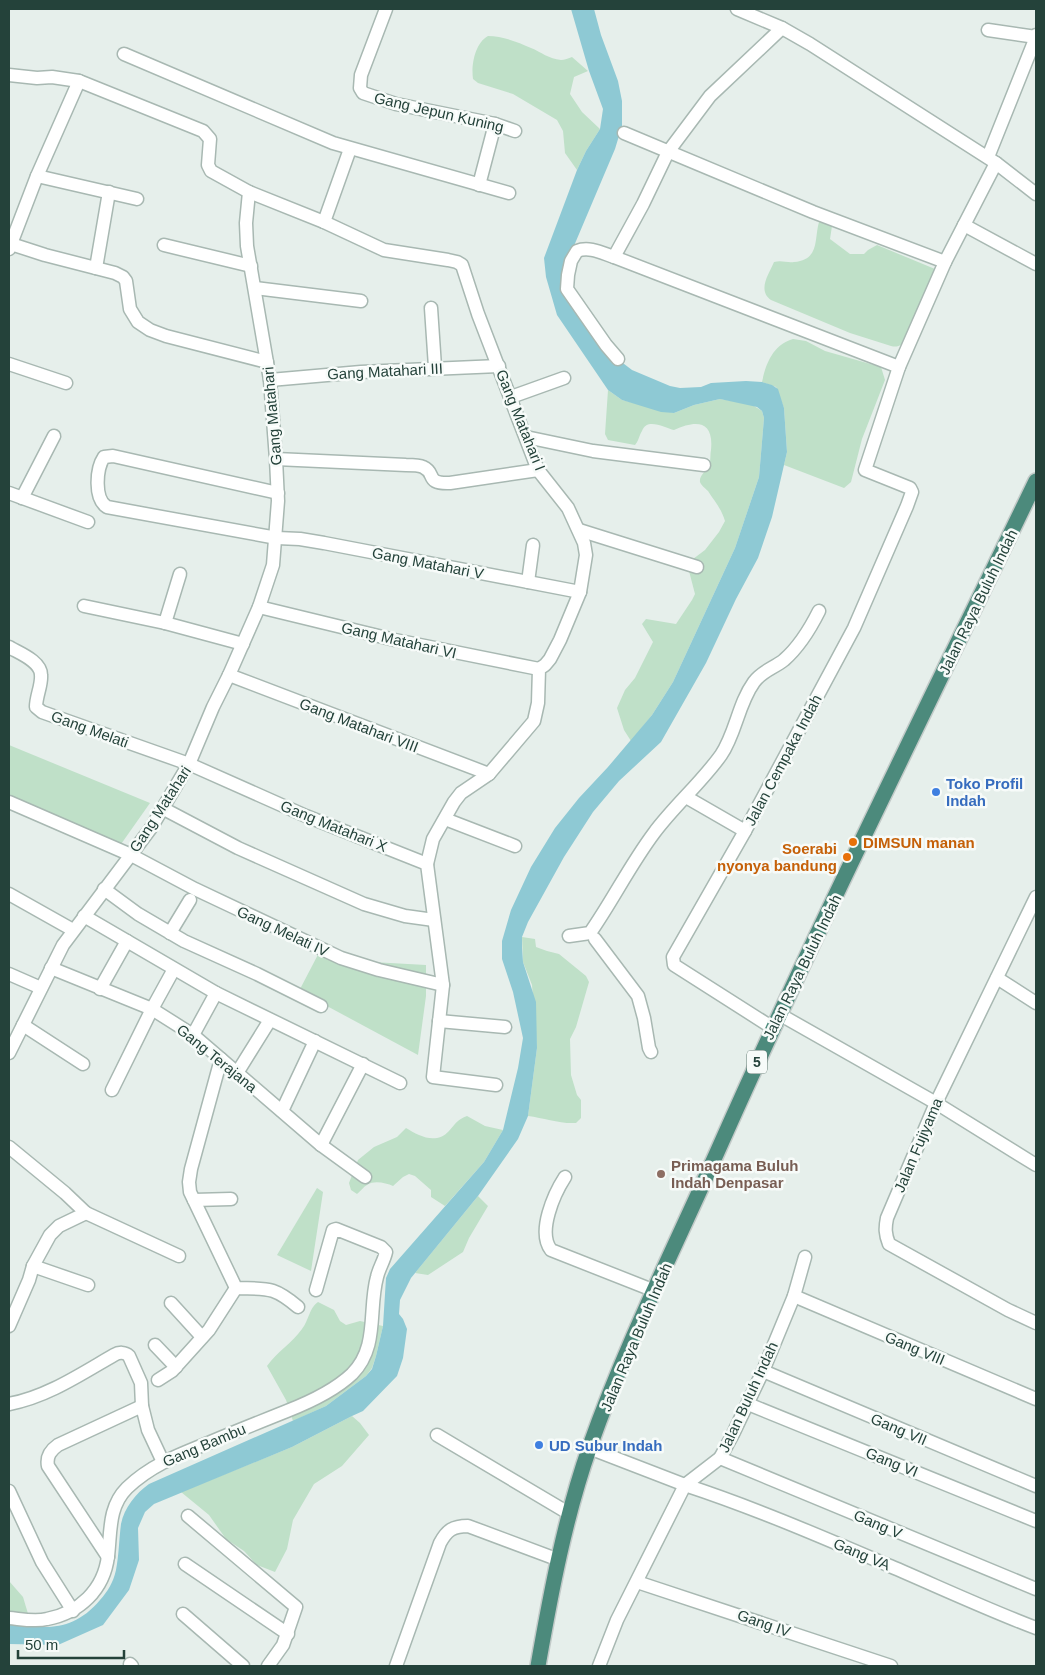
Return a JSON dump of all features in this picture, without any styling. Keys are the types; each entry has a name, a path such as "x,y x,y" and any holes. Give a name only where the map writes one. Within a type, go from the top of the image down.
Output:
{"highway":[{"name":"Jalan Raya Buluh Indah","path":"538,1666 549,1604 570,1514 589,1448 623,1360 776,1021 1036,481"}],"street":[{"name":"Gang Jepun Kuning","path":"386,9 361,75 360,88 363,94 396,104 495,124 515,130"},
{"path":"738,9 782,28 810,44 992,160 1036,194"},
{"path":"614,257 643,204 668,152 710,96 782,28"},
{"path":"618,359 567,289 572,261 577,251 582,249 596,250 899,367 992,160 1036,36 988,30"},
{"path":"124,54 350,149 509,193"},
{"path":"9,75 37,78 52,77 79,81 203,131 210,139 208,165 211,171 249,192"},
{"path":"79,81 37,176 10,246 96,268 123,277 126,282 130,309 138,322 150,330 166,336 267,362"},
{"path":"478,185 495,124"},
{"path":"624,133 813,212 945,262"},
{"path":"324,222 350,149"},
{"path":"37,176 137,199"},
{"path":"96,268 109,192"},
{"name":"Gang Matahari I","path":"249,192 324,222 384,250 448,260 462,265 478,314 538,470 568,508 584,543 586,555 580,592 554,652 545,665 539,669"},
{"name":"Gang Matahari","path":"9,1053 13,1036 23,1025 51,968 73,930 164,809 189,764 259,607 274,565 278,493 276,459 270,380 251,266 246,223 249,192"},
{"path":"964,225 1036,264"},
{"path":"164,245 251,266"},
{"path":"255,288 361,301"},
{"path":"432,308 435,367"},
{"path":"9,364 66,383"},
{"name":"Gang Matahari III","path":"270,380 297,376 435,367 499,366"},
{"name":"Jalan Cempaka Indah","path":"776,1021 674,965 672,960 746,831 854,628 911,495 912,492 908,487 865,470 899,367"},
{"path":"511,398 564,378"},
{"path":"22,498 54,436"},
{"path":"526,437 593,451 704,465"},
{"name":"Gang Matahari V","path":"278,493 108,456 104,458 100,466 100,498 107,507 277,538 324,543 580,592"},
{"path":"276,459 406,464 423,467 427,470 433,481 440,483 538,470"},
{"path":"9,493 88,522"},
{"path":"579,530 697,567"},
{"path":"528,582 534,544"},
{"path":"165,623 180,574"},
{"path":"84,606 165,623 243,644"},
{"name":"Gang Matahari VI","path":"259,607 395,640 539,669"},
{"path":"569,936 590,933 655,832 686,797 723,750 745,696 754,681 768,669 783,661 804,639 819,610"},
{"name":"Gang Melati","path":"9,647 32,661 39,668 42,676 36,707 39,710 189,764"},
{"path":"496,1085 433,1077 443,985 427,864 433,839 461,793 489,774 534,721 538,703 539,669"},
{"name":"Gang Matahari VIII","path":"229,676 489,774"},
{"name":"Gang Matahari X","path":"189,764 306,816 427,864"},
{"path":"686,797 746,831"},
{"name":"Gang Melati IV","path":"9,802 131,855 194,889 341,958 379,970 443,985"},
{"path":"164,809 238,848 364,904 405,916 434,920"},
{"path":"445,819 515,846"},
{"path":"104,889 138,914 200,949 257,974 321,1006"},
{"path":"9,894 73,930"},
{"name":"Jalan Fujiyama","path":"1036,897 936,1103 887,1218 885,1227 885,1236 889,1244 1008,1310 1036,1323"},
{"path":"170,932 190,900"},
{"path":"84,916 216,993 316,1040 400,1083"},
{"path":"595,939 638,996 651,1052"},
{"path":"100,989 126,941"},
{"name":"Gang Terajana","path":"51,968 152,1009 194,1035 321,1145 365,1177"},
{"path":"112,1090 174,969"},
{"path":"9,974 41,988"},
{"path":"997,978 1036,1002"},
{"path":"194,1035 216,993"},
{"path":"237,1073 270,1020"},
{"path":"439,1021 505,1028"},
{"path":"776,1021 936,1103 1036,1165"},
{"path":"23,1025 83,1064"},
{"path":"282,1111 316,1040"},
{"path":"221,1059 189,1182 194,1200 236,1288"},
{"path":"321,1145 363,1064"},
{"path":"9,1147 65,1193 86,1213 178,1256"},
{"path":"566,1177 555,1195 545,1229 544,1237 551,1250 655,1291"},
{"path":"194,1200 231,1199"},
{"path":"9,1326 30,1280 33,1266 54,1231 86,1213"},
{"name":"Gang Bambu","path":"9,1618 46,1620 73,1611 96,1589 104,1573 108,1557 111,1519 117,1502 126,1490 163,1462 304,1404 332,1390 352,1374 366,1355 370,1341 377,1277 386,1252 381,1246 336,1229 333,1230 316,1290"},
{"name":"Jalan Buluh Indah","path":"600,1666 617,1620 685,1485 720,1458 748,1404 794,1296 805,1257"},
{"path":"33,1266 88,1285"},
{"path":"236,1288 269,1289 282,1294 298,1307"},
{"path":"158,1380 176,1366 209,1330 236,1288"},
{"name":"Gang VIII","path":"794,1296 1036,1399"},
{"path":"171,1303 202,1337"},
{"path":"155,1345 176,1366"},
{"path":"9,1404 36,1396 68,1382 114,1355 122,1353 129,1356 141,1383 142,1406 148,1430 163,1462"},
{"name":"Gang VII","path":"763,1371 1036,1486"},
{"name":"Gang VI","path":"748,1404 1036,1521"},
{"path":"108,1557 48,1466 47,1459 58,1445 142,1406"},
{"path":"437,1435 570,1514"},
{"path":"589,1448 685,1485"},
{"name":"Gang V","path":"720,1458 1036,1589"},
{"name":"Gang VA","path":"685,1485 740,1503 891,1566 987,1610 1036,1628"},
{"path":"9,1491 42,1562 73,1611"},
{"path":"188,1516 296,1608 283,1645 268,1666"},
{"path":"396,1666 440,1543 446,1532 456,1526 468,1526 559,1560"},
{"path":"185,1564 288,1634"},
{"name":"Gang IV","path":"637,1582 891,1666"},
{"path":"183,1614 244,1666"}],"green space":[{"path":"488,36 515,42 557,59 562,60 572,57 588,71 574,77 570,94 582,112 600,129 577,170 565,153 563,131 557,120 513,94 478,83 473,79 473,67 477,49"},
{"path":"819,222 832,226 830,239 850,254 864,254 877,245 935,269 916,320 907,339 901,345 891,346 850,333 771,300 767,296 764,287 765,282 774,262 794,262 808,257 814,248"},
{"path":"793,339 806,341 825,351 881,367 885,380 862,439 851,482 844,488 784,465 787,452 784,408 776,387 762,382 768,362 775,350"},
{"path":"608,390 622,400 674,413 694,405 720,399 751,404 762,411 764,418 759,477 735,548 673,682 652,715 631,741 624,730 617,708 625,690 635,678 653,642 642,624 646,619 676,624 695,594 689,571 693,559 705,550 725,521 718,505 700,482 710,462 711,440 710,433 706,428 696,424 674,430 652,424 644,427 635,445 608,440 605,434"},
{"path":"9,745 150,803 119,847 9,799"},
{"path":"522,937 535,939 536,947 559,954 586,976 589,982 576,1027 570,1039 571,1075 577,1095 581,1100 581,1118 576,1123 558,1122 528,1116 537,1048 532,985 523,962"},
{"path":"323,945 372,962 426,965 426,996 418,1055 299,991"},
{"path":"467,1116 485,1126 503,1130 484,1162 445,1206 431,1197 431,1190 415,1176 409,1174 393,1186 376,1182 370,1183 357,1194 351,1190 349,1183 358,1160 374,1147 397,1137 406,1128 428,1138 439,1138 459,1120"},
{"path":"317,1188 323,1192 311,1271 277,1255"},
{"path":"478,1196 488,1206 463,1252 428,1275 415,1273"},
{"path":"318,1302 334,1310 340,1321 346,1325 360,1321 383,1326 372,1368 366,1376 326,1406 293,1421 286,1400 267,1366 298,1334 313,1307"},
{"path":"352,1416 369,1435 342,1466 314,1484 293,1520 287,1549 275,1572 257,1565 244,1551 226,1539 209,1515 181,1492 292,1447"},
{"path":"9,1581 23,1597 32,1627 9,1623"}],"water":[{"path":"571,9 594,9 601,35 618,81 622,101 622,126 615,149 568,260 564,284 611,354 632,370 670,386 680,388 701,387 711,383 746,381 762,382 778,389 784,408 787,452 772,517 758,558 736,599 706,663 661,742 619,781 593,812 564,857 528,922 522,937 523,962 536,1002 537,1048 528,1116 518,1139 478,1196 411,1278 400,1300 399,1314 407,1329 403,1358 397,1376 363,1411 292,1447 154,1504 145,1512 138,1528 139,1560 129,1590 103,1625 58,1645 9,1644 9,1623 35,1627 59,1626 80,1618 100,1600 115,1575 121,1524 125,1512 135,1496 149,1484 326,1406 366,1376 372,1369 383,1326 386,1278 390,1269 484,1162 503,1130 523,1038 513,992 502,959 502,941 511,910 531,867 555,828 652,715 673,682 735,548 759,477 764,418 762,411 757,407 720,399 694,405 674,413 661,412 622,400 608,390 557,315 546,277 544,258 577,170 600,129 603,109 589,71"}],"place":[{"name":"Toko Profil Indah","path":"936,792"},
{"name":"DIMSUN manan","path":"853,842"},
{"name":"Soerabi nyonya bandung","path":"847,857"},
{"name":"Primagama Buluh Indah Denpasar","path":"661,1174"},
{"name":"UD Subur Indah","path":"539,1445"}]}
